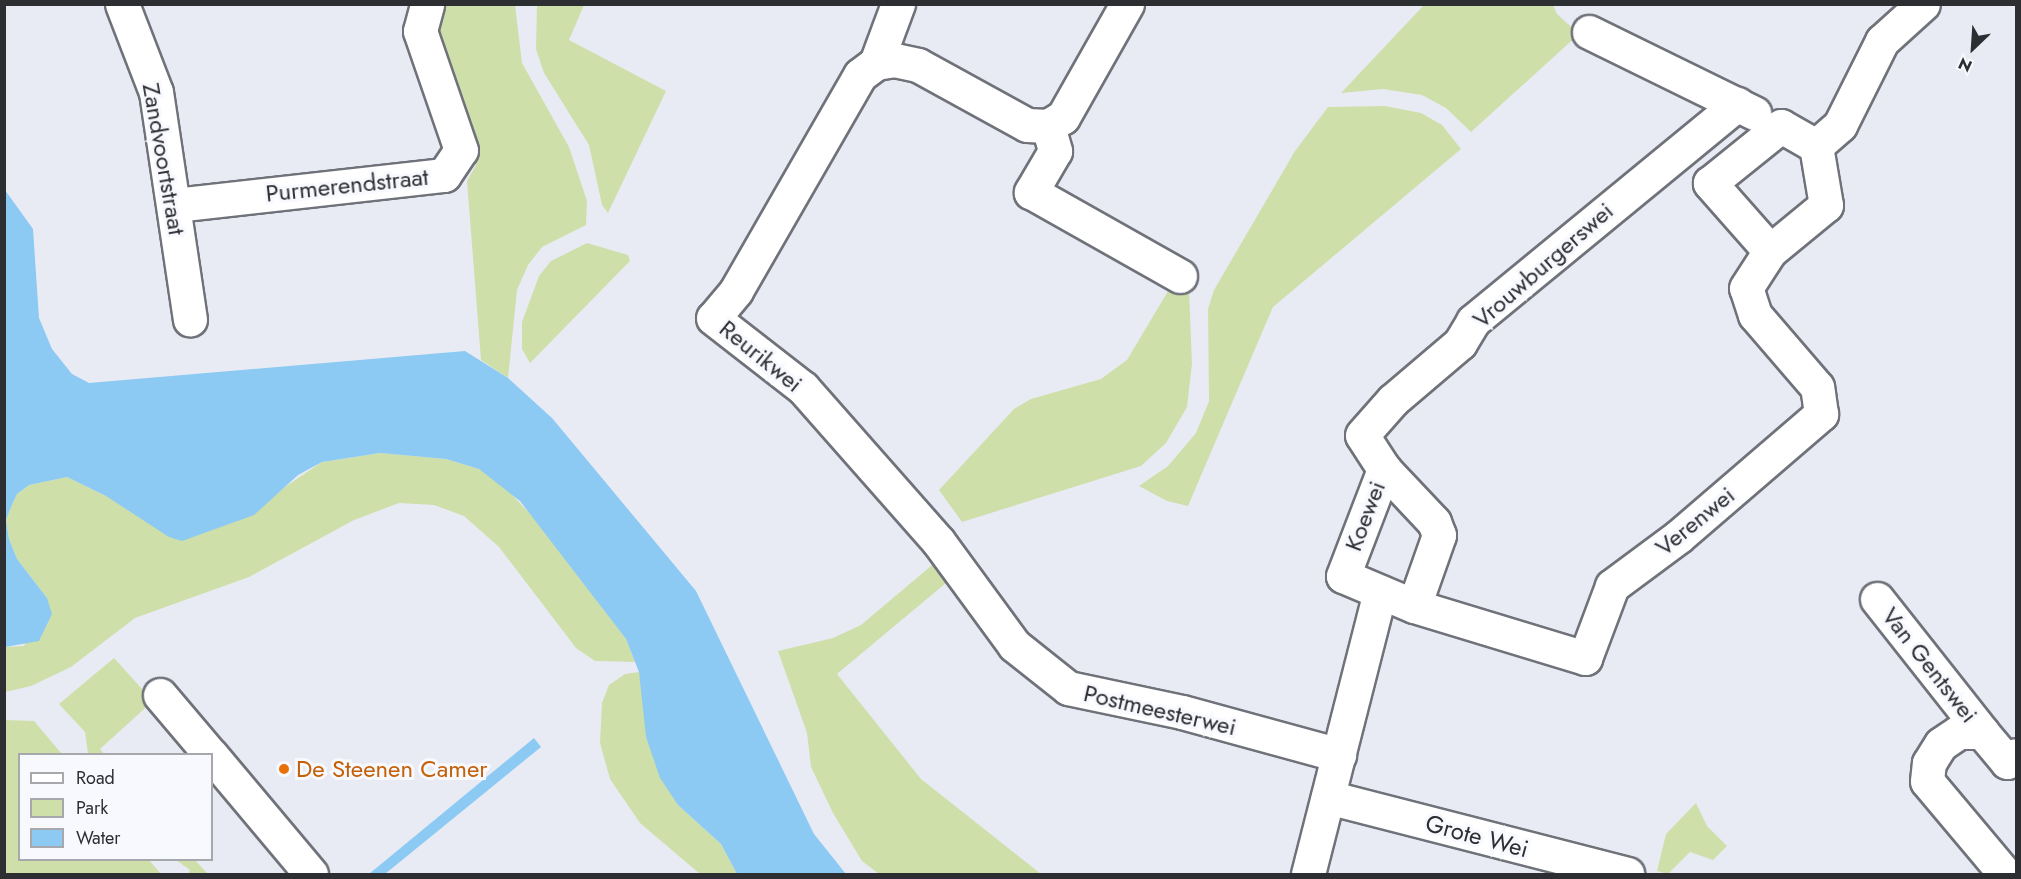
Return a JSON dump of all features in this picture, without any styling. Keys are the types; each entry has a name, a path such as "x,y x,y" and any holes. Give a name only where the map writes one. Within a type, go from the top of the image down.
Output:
{"street":[{"name":"Zandvoortstraat","path":"122,4 156,92 175,205 190,319"},
{"name":"Purmerendstraat","path":"175,205 444,175 461,150 420,31 427,4"},
{"name":"Reurikwei","path":"898,4 876,63 860,75 736,291 713,318 803,388 938,541"},
{"path":"876,63 895,60 918,65 1027,125 1048,126 1063,117 1127,4"},
{"path":"1589,32 1781,126 1816,146 1840,125 1882,41 1923,4"},
{"name":"Vrouwburgerswei","path":"1384,468 1362,435 1393,400 1460,343 1473,321 1737,104"},
{"path":"1048,126 1055,151 1031,192 1180,276"},
{"path":"1770,251 1710,183 1781,126"},
{"name":"Verenwei","path":"1414,606 1585,658 1612,586 1678,537 1821,414 1817,387 1755,315 1746,288 1770,251 1826,205 1816,146"},
{"name":"Koewei","path":"1384,468 1434,522 1439,535 1414,606 1380,592 1342,576 1384,468"},
{"name":"Postmeesterwei","path":"938,541 1014,645 1068,688 1182,712 1339,755"},
{"path":"1308,874 1380,592"},
{"name":"Van Gentswei","path":"1877,599 2007,762 2016,755"},
{"path":"160,695 209,753"},
{"name":"Van Gentswei","path":"1982,732 1959,732 1941,744 1929,763 1927,782 2006,874"},
{"path":"213,757 311,874"},
{"name":"Grote Wei","path":"1328,797 1627,874"}],"green space":[{"path":"439,5 515,5 522,63 569,147 587,201 586,225 542,247 528,265 517,290 508,378 481,360 467,181 476,165 470,139 432,39"},
{"path":"537,5 584,5 569,40 666,91 608,213 602,205 589,145 544,73 536,49"},
{"path":"1424,5 1553,5 1557,14 1579,34 1471,132 1446,108 1422,95 1383,89 1341,93"},
{"path":"1385,106 1421,113 1442,125 1461,149 1273,307 1188,506 1167,501 1139,486 1168,466 1196,433 1209,401 1208,309 1214,290 1295,151 1328,107"},
{"path":"587,243 628,255 630,261 530,363 522,349 522,322 539,276 551,261"},
{"path":"1174,281 1189,289 1192,364 1187,407 1166,443 1141,466 962,522 939,490 1014,409 1031,399 1101,379 1127,360"},
{"path":"380,453 446,459 479,469 497,479 535,519 626,639 635,662 595,661 576,648 499,547 464,516 434,505 399,503 354,520 249,577 135,618 71,667 31,686 5,692 5,647 24,646 47,598 17,559 9,539 6,520 17,494 29,485 67,477 106,496 276,493 322,462"},
{"path":"944,555 958,573 837,674 921,779 1041,874 879,874 862,861 833,813 811,767 807,733 778,651 833,638 861,625"},
{"path":"114,658 153,701 100,749 103,753 88,753 85,732 59,704"},
{"path":"639,672 678,805 721,844 737,874 700,874 640,823 610,779 600,743 602,703 609,685 625,674"},
{"path":"5,720 34,721 61,753 18,753 18,861 150,861 161,874 5,874"},
{"path":"1696,803 1707,826 1727,846 1713,860 1690,852 1668,874 1657,871 1666,834"},
{"path":"177,861 196,861 208,874 188,874 190,870"}],"water":[{"path":"5,190 33,229 39,318 52,349 72,374 89,383 465,351 508,378 552,418 696,591 814,834 846,874 737,874 721,844 678,805 660,778 646,737 639,672 626,639 520,501 479,469 446,459 380,453 322,462 298,475 254,515 182,541 169,537 106,496 67,477 29,485 17,494 6,520 9,539 17,559 47,598 52,614 39,641 5,647"},
{"path":"534,738 541,747 385,874 369,874"}],"place":[{"name":"De Steenen Camer","path":"284,769"}]}
